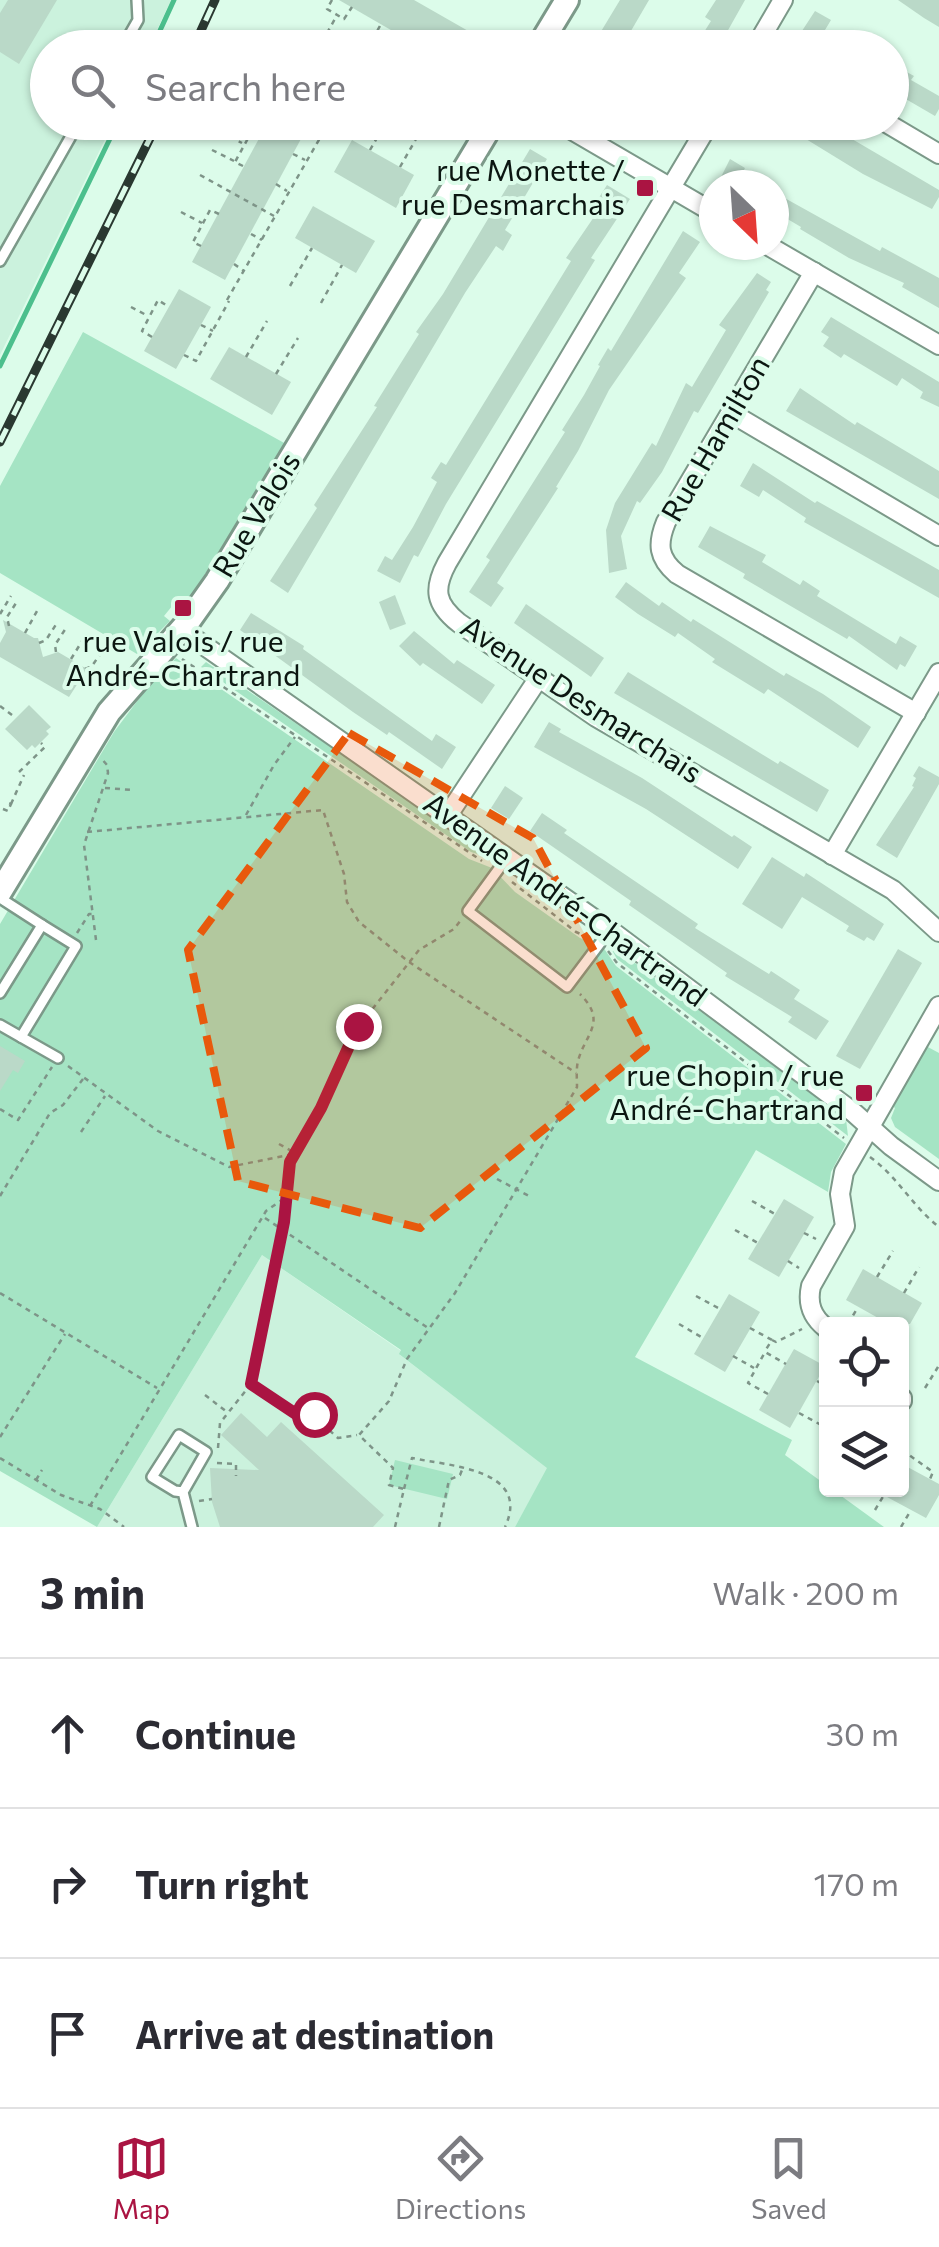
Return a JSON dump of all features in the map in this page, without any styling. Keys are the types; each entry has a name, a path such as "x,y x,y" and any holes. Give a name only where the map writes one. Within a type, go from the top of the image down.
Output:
{"street":[{"path":"549,30 567,0"},
{"path":"766,30 783,0"},
{"path":"909,137 939,154"},
{"name":"Rue Valois","path":"0,895 108,712 182,630 254,522 483,140"},
{"path":"589,140 699,205"},
{"name":"Avenue Desmarchais","path":"699,140 437,585 439,602 450,616 605,722 900,895 939,932"},
{"path":"789,258 939,345"},
{"name":"Rue Hamilton","path":"814,272 666,522 659,542 663,560 684,578 916,713"},
{"path":"731,413 939,536"},
{"name":"Avenue André-Chartrand","path":"182,630 448,814 503,866 939,1181"},
{"path":"832,855 939,673"},
{"path":"448,814 538,678"},
{"path":"818,1327 810,1291 843,1232 846,1221 840,1194 842,1177 939,1006"}],"lane":[{"path":"132,30 138,20 137,0"},
{"path":"0,261 69,140"},
{"path":"503,866 468,911 567,987 604,938"},
{"path":"0,895 76,946 21,1037"},
{"path":"0,993 42,924"},
{"path":"0,1024 58,1058"},
{"path":"183,1492 152,1477 179,1434 206,1452 183,1492 192,1527"}],"path":[{"path":"332,0 327,9 344,19 352,7"},
{"path":"330,30 337,16"},
{"path":"378,30 381,24"},
{"path":"237,140 245,144"},
{"path":"235,162 247,140"},
{"path":"184,355 196,360 319,140"},
{"path":"370,150 376,140"},
{"path":"400,167 415,140"},
{"path":"212,150 243,166"},
{"path":"292,154 307,161"},
{"path":"200,174 275,217"},
{"path":"276,184 289,192"},
{"path":"201,246 193,242 210,210 219,214"},
{"path":"180,212 203,224"},
{"path":"251,234 262,240"},
{"path":"290,286 312,248"},
{"path":"249,262 259,268"},
{"path":"234,264 244,271"},
{"path":"321,303 342,265"},
{"path":"152,337 142,330 158,300 169,306"},
{"path":"131,307 149,317"},
{"path":"246,357 267,321"},
{"path":"201,325 213,331"},
{"path":"276,374 298,338"},
{"path":"0,614 11,596"},
{"path":"10,626 8,618 18,600"},
{"path":"24,633 38,611"},
{"path":"39,643 46,640 57,622"},
{"path":"56,652 55,645 66,628"},
{"path":"71,659 84,638"},
{"path":"85,668 92,666 102,650"},
{"name":"Avenue André-Chartrand","path":"178,656 466,853 503,866 519,890 576,932 604,938 617,962 847,1140"},
{"path":"0,706 16,718"},
{"path":"246,816 296,735"},
{"path":"19,772 45,747 41,743"},
{"path":"96,940 84,844 108,774 107,765 97,756"},
{"path":"3,809 8,811 8,803 24,776"},
{"path":"102,788 133,790"},
{"path":"87,832 323,810 344,874 347,902 359,922 409,962 578,1073"},
{"path":"75,937 93,914"},
{"path":"218,1435 220,1423 251,1384 283,1228 288,1172 295,1153 321,1108 350,1038 428,942 454,929"},
{"path":"251,1384 299,1416 310,1414 338,1438 358,1435 388,1402 407,1359 455,1293 577,1086 578,1061 590,1038 594,1019 588,1004 574,989"},
{"path":"0,1109 18,1120 58,1058 158,1130 228,1167 295,1153"},
{"path":"0,1196 50,1113 63,1105 84,1078"},
{"path":"81,1132 106,1094"},
{"path":"279,1144 295,1153"},
{"path":"872,1158 939,1227"},
{"path":"497,1178 529,1196"},
{"path":"90,1506 263,1217 286,1196"},
{"path":"752,1201 775,1214"},
{"path":"263,1217 429,1328"},
{"path":"735,1230 758,1243"},
{"path":"804,1233 826,1244"},
{"path":"877,1277 893,1251"},
{"path":"788,1262 808,1274"},
{"path":"904,1293 919,1267"},
{"path":"0,1294 160,1389"},
{"path":"696,1296 720,1309"},
{"path":"852,1317 858,1307"},
{"path":"679,1324 704,1338"},
{"path":"750,1328 776,1342 818,1327"},
{"path":"0,1437 66,1332"},
{"path":"768,1394 748,1383 772,1340"},
{"path":"765,1352 786,1364"},
{"path":"734,1356 756,1369"},
{"path":"925,1388 938,1367"},
{"path":"205,1395 228,1412"},
{"path":"798,1412 819,1424"},
{"path":"358,1435 393,1468 389,1486 404,1489"},
{"path":"368,1444 373,1440"},
{"path":"372,1456 376,1452"},
{"path":"909,1457 933,1472 930,1479"},
{"path":"0,1458 60,1495 100,1509 124,1527"},
{"path":"395,1527 412,1458 490,1476 502,1486 511,1510 504,1527"},
{"path":"217,1463 236,1464 236,1476"},
{"path":"440,1527 449,1480 460,1475 462,1469"},
{"path":"36,1480 42,1470"},
{"path":"874,1510 883,1497"},
{"path":"196,1501 212,1499"},
{"path":"901,1527 911,1510"}],"highlighted area":[{"path":"349,733 533,838 646,1048 420,1228 238,1181 188,950"}],"shaded area":[{"path":"0,0 171,0 157,30 30,30 30,140 105,140 0,355"},
{"path":"83,332 286,444 186,605 177,600 164,616 170,621 137,654 0,573 0,486"},
{"path":"176,658 469,859 492,868 515,892 580,938 603,947 616,966 846,1144 831,1172 828,1192 756,1150 635,1357 792,1440 785,1455 819,1480 819,1497 843,1497 884,1527 515,1527 547,1468 399,1354 401,1350 262,1255 97,1527 0,1471 0,924 114,732"},
{"path":"206,662 496,860 471,852 201,667"},
{"path":"608,943 846,1119 848,1136 617,959"},
{"path":"926,1046 939,1053 939,1159 895,1127 891,1118 895,1108 892,1105"},
{"path":"262,1255 401,1351 400,1355 548,1468 515,1527 97,1527"},
{"path":"395,1460 453,1474 447,1499 389,1485"}],"building":[{"path":"8,0 57,0 39,30 30,30 30,45 19,64 0,52 0,13"},
{"path":"339,0 414,0 466,30 391,30"},
{"path":"620,0 649,0 632,30 602,30"},
{"path":"716,0 745,0 728,30 705,30 711,21 705,17"},
{"path":"898,0 939,0 939,27 924,18"},
{"path":"815,11 831,20 825,30 803,30"},
{"path":"909,73 914,76 911,80 939,96 935,116 909,101"},
{"path":"258,140 300,140 225,280 192,262"},
{"path":"352,140 414,175 396,208 334,172"},
{"path":"808,140 854,140 939,190 939,197 932,209"},
{"path":"530,149 547,159 505,230 512,235 503,251 496,246 465,293 288,593 270,581 377,407 374,406 419,334 416,332"},
{"path":"730,159 745,168 744,170 724,170"},
{"path":"607,185 630,199 591,258 595,260 400,583 377,571 385,556 392,560 413,527 437,482 431,478 441,462 446,465 571,261 566,258 598,211 593,207"},
{"path":"789,200 880,251 882,247 939,278 939,308 902,287 904,283 849,258 789,220"},
{"path":"313,206 375,241 356,273 295,238"},
{"path":"683,231 699,241 679,273 686,278 609,390 558,488 497,583 504,588 491,607 469,592 490,560 486,557 565,432 562,430 608,348 611,351"},
{"path":"757,273 771,282 766,290 769,292 698,413 694,411 662,472 640,503 637,501 621,536 627,569 609,573 606,530 615,503 652,443 656,446 686,383 692,387 726,330 719,325"},
{"path":"179,289 211,307 176,369 144,351"},
{"path":"831,317 939,382 939,407 920,398 923,392 902,378 897,386 823,346 829,337 821,332"},
{"path":"229,347 291,382 272,415 210,379"},
{"path":"800,388 855,425 857,422 939,471 939,499 786,411"},
{"path":"753,463 815,503 939,570 939,598 804,522 806,518 763,490 759,497 740,486"},
{"path":"710,526 766,555 762,562 800,585 803,580 820,591 817,596 896,644 900,636 917,646 905,667 900,664 897,670 849,636 847,639 743,578 745,574 698,547"},
{"path":"626,582 659,606 662,602 784,676 786,673 823,694 871,727 858,748 768,689 764,694 712,662 715,659 678,633 675,637 638,614 615,597"},
{"path":"395,595 406,624 390,630 379,602"},
{"path":"526,604 604,658 591,677 514,623"},
{"path":"251,613 304,646 303,649 432,741 436,734 456,747 442,769 353,712 240,630"},
{"path":"3,620 38,638 43,657 58,652 87,669 69,697 0,657 0,643 6,632"},
{"path":"414,631 454,664 457,660 495,685 482,704 423,663 420,666 399,646"},
{"path":"628,672 778,764 780,761 829,790 817,812 614,693"},
{"path":"29,705 51,727 35,748 32,745 27,750 5,729"},
{"path":"549,722 561,729 559,732 752,847 738,869 646,809 534,747"},
{"path":"919,766 939,777 939,784 897,858 876,845 914,787 913,776"},
{"path":"505,786 523,798 509,819 491,808"},
{"path":"542,813 567,830 564,833 698,924 695,928 800,990 794,999 829,1021 816,1040 788,1022 792,1017 725,976 727,973 629,905 631,901 530,831"},
{"path":"772,857 804,877 806,873 884,924 874,941 867,937 864,941 846,931 849,926 802,897 782,929 742,904"},
{"path":"898,949 922,963 860,1069 836,1056"},
{"path":"0,1046 25,1061 18,1073 13,1070 0,1091"},
{"path":"784,1199 814,1217 779,1277 748,1259"},
{"path":"863,1269 922,1303 909,1324 909,1317 876,1317 846,1300"},
{"path":"729,1294 760,1312 725,1372 694,1354"},
{"path":"794,1349 819,1363 819,1377 790,1428 759,1410"},
{"path":"241,1413 267,1437 281,1422 384,1515 373,1527 220,1527 212,1502 210,1468 259,1470 221,1435"},
{"path":"909,1468 939,1484 939,1495 926,1518 887,1497 909,1497"}],"waterway":[{"path":"160,30 174,0"},
{"path":"0,366 109,140"}],"railway":[{"path":"201,30 215,0"},
{"path":"0,442 149,140"}],"place":[{"name":"rue Monette / rue Desmarchais","path":"645,188"},
{"name":"rue Valois / rue André-Chartrand","path":"183,608"},
{"name":"rue Chopin / rue André-Chartrand","path":"864,1093"}],"route":[{"path":"314,1414 299,1416 251,1384 284,1222 290,1162 321,1108 358,1026"}]}
